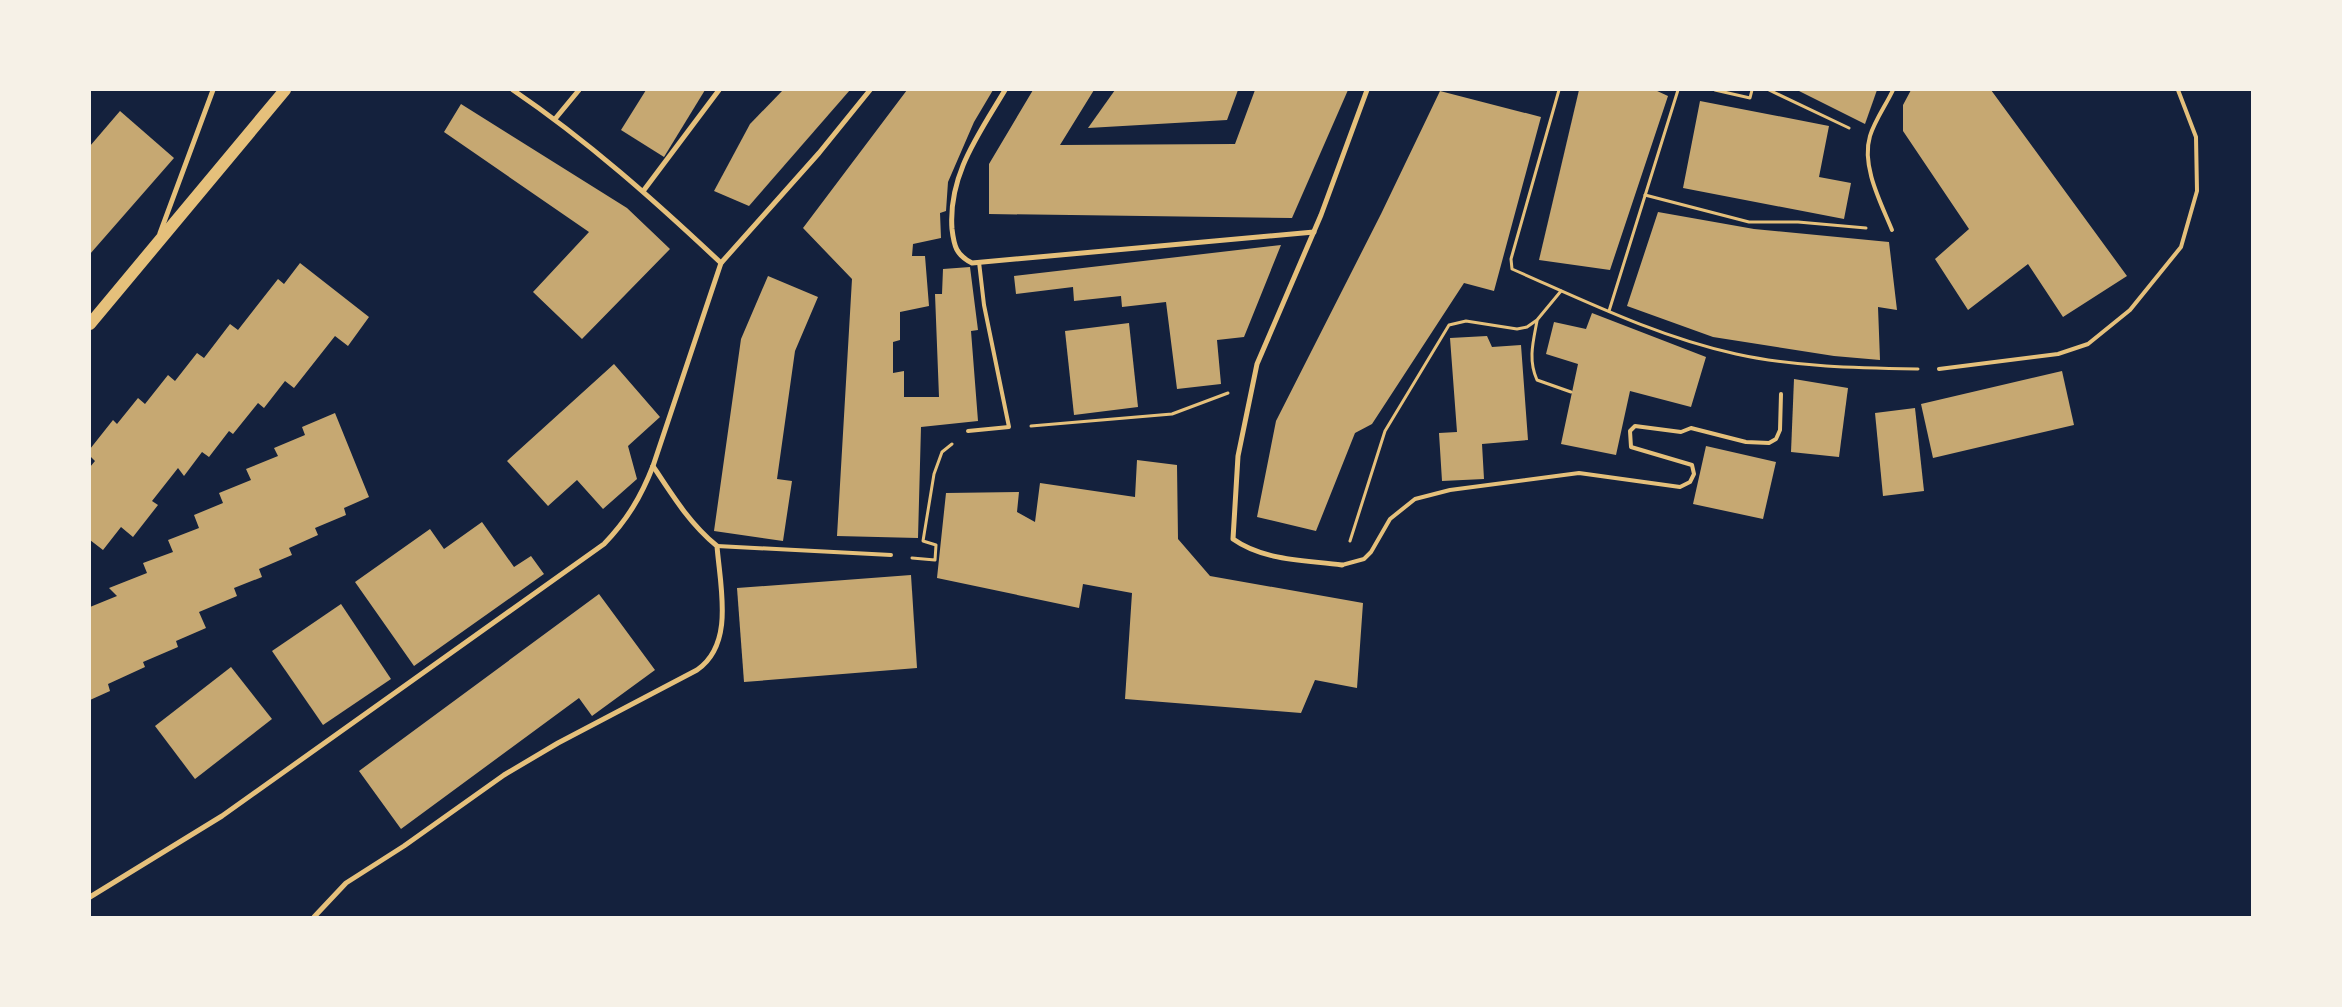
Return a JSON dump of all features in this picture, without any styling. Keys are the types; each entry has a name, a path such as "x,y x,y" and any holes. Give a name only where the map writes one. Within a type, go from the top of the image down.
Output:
{"main road":[{"path":"90,324 285,90"}],"street":[{"path":"156,244 213,90"},
{"path":"513,90 555,119 644,190 721,263"},
{"path":"555,119 579,90"},
{"path":"644,190 719,90"},
{"path":"90,897 222,816 604,544 631,513 653,466 721,263 819,153 870,90"},
{"path":"1005,90 968,152 955,186 951,203 954,243 962,258 972,263 1314,232"},
{"path":"1342,565 1261,554 1247,549 1233,539 1238,456 1252,384 1266,343 1314,232 1367,90"},
{"path":"314,917 346,883 404,846 504,775 558,743 704,666 716,651 722,633 717,546 682,510 653,466"}],"lane":[{"path":"1892,230 1877,193 1871,169 1870,137 1893,90"},
{"path":"1939,369 2058,354 2088,344 2130,310 2181,247 2197,191 2196,137 2178,90"},
{"path":"968,431 1009,427 984,305 979,262"},
{"path":"1342,565 1364,559 1371,552 1390,519 1409,503 1415,499 1450,490 1579,473 1680,487 1690,482 1694,474 1692,466 1631,448 1630,431 1635,426 1681,432 1691,428 1746,442 1769,443 1776,439 1780,430 1781,394"},
{"path":"717,546 891,555"}],"path":[{"path":"1559,90 1511,259 1512,269 1609,312 1685,340 1737,354 1849,368 1939,369"},
{"path":"1609,312 1678,90"},
{"path":"1714,90 1750,98 1752,90"},
{"path":"1769,90 1818,115 1870,137"},
{"path":"1646,195 1749,222 1798,222 1892,230"},
{"path":"1342,565 1384,431 1449,325 1466,321 1517,329 1527,327 1537,320 1561,291"},
{"path":"1537,320 1531,354 1532,370 1537,380 1571,392"},
{"path":"1009,427 1172,414 1252,384"},
{"path":"891,555 935,560 936,545 923,541 934,474 942,452 968,431"}],"building":[{"path":"646,90 705,90 664,157 621,130"},
{"path":"783,90 850,90 749,206 714,191 750,124"},
{"path":"907,90 993,90 974,122 948,182 946,211 940,213 941,238 913,244 912,256 925,256 929,306 900,312 900,340 893,342 893,373 904,371 904,397 939,397 935,294 942,294 943,269 970,267 978,330 971,331 978,421 921,427 918,538 837,536 852,279 803,228"},
{"path":"1033,90 1094,90 1060,145 1235,144 1255,90 1348,90 1292,218 989,214 989,164"},
{"path":"1115,90 1238,90 1227,120 1088,128"},
{"path":"1579,90 1655,90 1668,96 1610,270 1539,260"},
{"path":"1797,90 1877,90 1865,124"},
{"path":"1911,90 1991,90 2127,276 2063,317 2028,264 1968,310 1935,259 1969,229 1903,131 1903,105"},
{"path":"1440,91 1541,117 1494,291 1464,283 1372,424 1355,433 1316,531 1257,517 1276,421 1381,214"},
{"path":"1700,101 1829,126 1819,177 1851,183 1844,219 1683,188"},
{"path":"461,104 627,208 670,249 582,339 533,292 589,232 444,132"},
{"path":"120,111 174,158 90,254 90,146"},
{"path":"1658,212 1754,229 1889,242 1897,310 1878,307 1880,360 1834,356 1713,337 1627,306"},
{"path":"1281,245 1244,337 1217,340 1221,384 1177,389 1166,302 1122,307 1121,296 1074,301 1073,287 1016,294 1014,276"},
{"path":"300,263 369,317 348,346 335,336 294,388 285,381 264,408 258,403 233,434 229,431 209,457 202,452 184,476 178,468 152,501 158,505 133,537 121,527 103,550 90,540 90,467 95,461 90,456 90,449 113,420 117,424 138,398 145,404 168,375 175,381 197,353 204,358 230,324 238,330 278,279 284,284"},
{"path":"768,276 818,297 795,351 777,479 792,481 783,541 714,531 741,339"},
{"path":"1592,313 1706,357 1691,407 1630,391 1616,455 1561,444 1578,364 1546,354 1554,322 1586,329"},
{"path":"1129,323 1138,407 1074,415 1065,331"},
{"path":"1487,336 1492,347 1521,345 1528,440 1482,444 1484,479 1442,481 1439,433 1457,432 1450,338"},
{"path":"614,364 660,417 628,446 637,479 603,509 577,480 548,506 507,461"},
{"path":"2062,371 2074,425 1933,458 1921,404"},
{"path":"1794,379 1848,388 1839,457 1791,452"},
{"path":"1915,408 1924,491 1883,496 1875,413"},
{"path":"335,413 369,497 344,508 346,515 315,528 318,535 289,548 292,555 259,569 262,577 234,588 237,596 199,612 206,628 176,641 178,647 143,662 145,667 108,684 110,691 90,700 90,607 117,596 109,588 147,573 143,563 173,552 168,540 199,528 194,515 223,503 219,493 251,480 246,469 278,456 274,448 305,435 302,427"},
{"path":"1706,446 1776,462 1763,519 1693,504"},
{"path":"1137,460 1177,465 1178,539 1210,576 1363,603 1357,688 1315,680 1301,713 1125,699 1132,593 1083,584 1079,608 937,578 946,493 1019,492 1017,512 1035,522 1040,483 1135,497"},
{"path":"482,522 514,567 531,556 544,574 414,666 355,582 430,529 444,549"},
{"path":"911,575 917,668 744,682 737,588"},
{"path":"599,594 655,670 592,716 579,698 401,829 359,771"},
{"path":"341,604 391,679 323,725 272,651"},
{"path":"231,667 272,719 195,779 155,726"}]}
